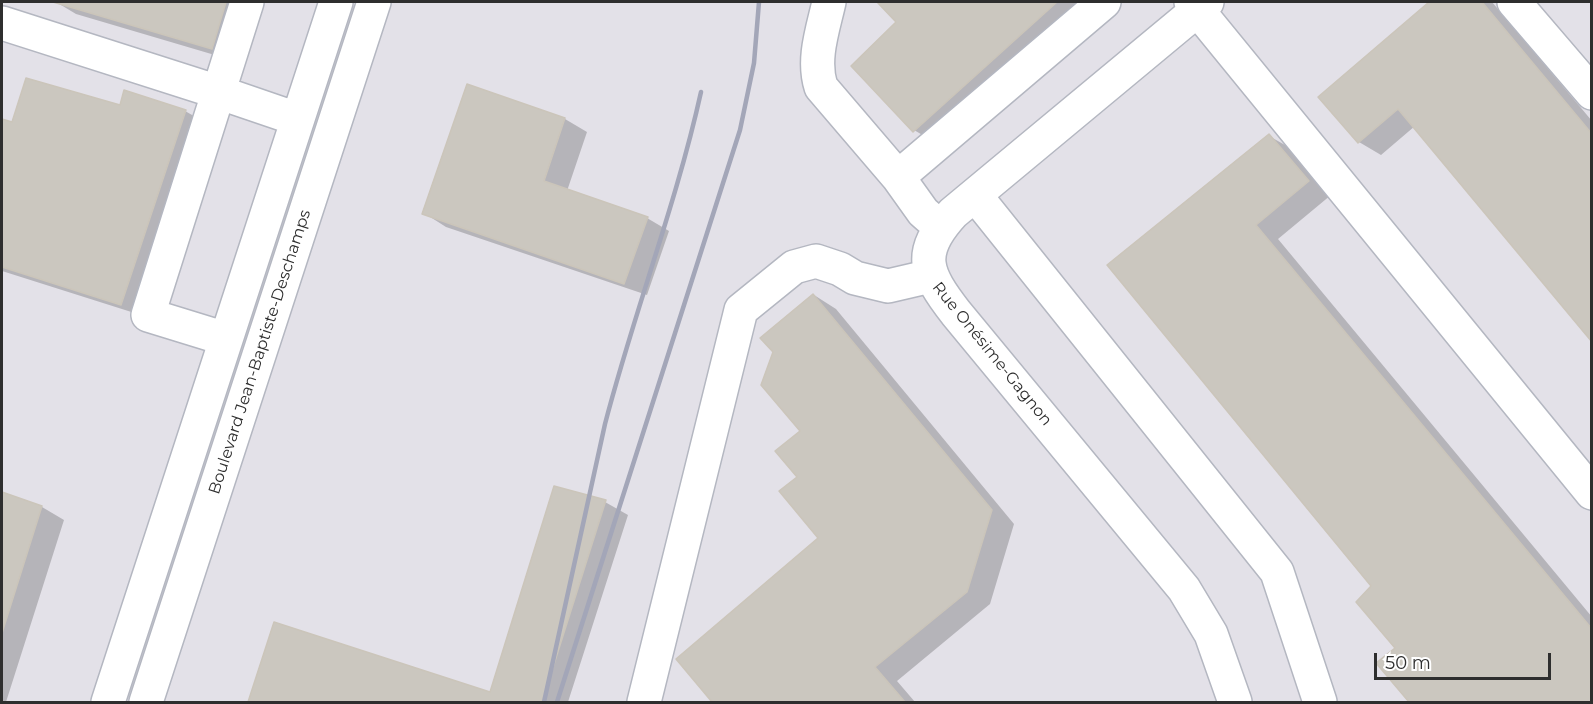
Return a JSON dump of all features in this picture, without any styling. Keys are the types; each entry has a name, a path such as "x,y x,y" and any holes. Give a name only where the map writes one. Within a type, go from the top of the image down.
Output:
{"street":[{"path":"226,339 148,315 247,2"},
{"path":"108,702 336,2"},
{"name":"Boulevard Jean-Baptiste-Deschamps","path":"146,702 374,2"},
{"path":"829,2 816,62 821,87 898,177 923,212 940,227"},
{"path":"898,177 1104,2"},
{"path":"1514,2 1592,93"},
{"path":"1199,4 1592,493"},
{"name":"Rue Onésime-Gagnon","path":"1199,4 953,213 940,227 931,245 928,264 931,276 956,313 1184,589 1211,634 1235,702"},
{"path":"2,23 297,119"},
{"path":"975,195 1277,572 1320,702"},
{"path":"644,702 741,310 794,267 816,261 840,269 855,278 888,286 931,276"},
{"path":"164,530 198,542"}],"shaded area":[{"path":"2,2 1591,2 1591,702 2,702"}],"building":[{"path":"53,2 226,2 212,49"},
{"path":"877,2 1057,2 913,132 851,66 896,22"},
{"path":"1429,2 1482,2 1592,134 1592,342 1398,109 1358,143 1318,97"},
{"path":"26,78 120,105 124,90 186,110 121,305 2,267 2,119 12,122"},
{"path":"467,84 565,118 544,181 648,217 624,284 422,214"},
{"path":"1269,134 1309,181 1256,225 1592,629 1592,702 1409,702 1376,663 1395,648 1356,602 1371,586 1107,265"},
{"path":"813,294 992,510 967,592 875,667 905,702 712,702 676,659 818,538 779,491 797,477 775,451 800,431 761,385 773,352 760,338"},
{"path":"554,486 606,500 542,702 248,702 274,622 490,692"},
{"path":"2,492 42,506 2,633"}],"railway":[{"path":"557,702 740,130 754,63 759,2"},
{"path":"544,702 605,424 680,176 701,92"}]}
